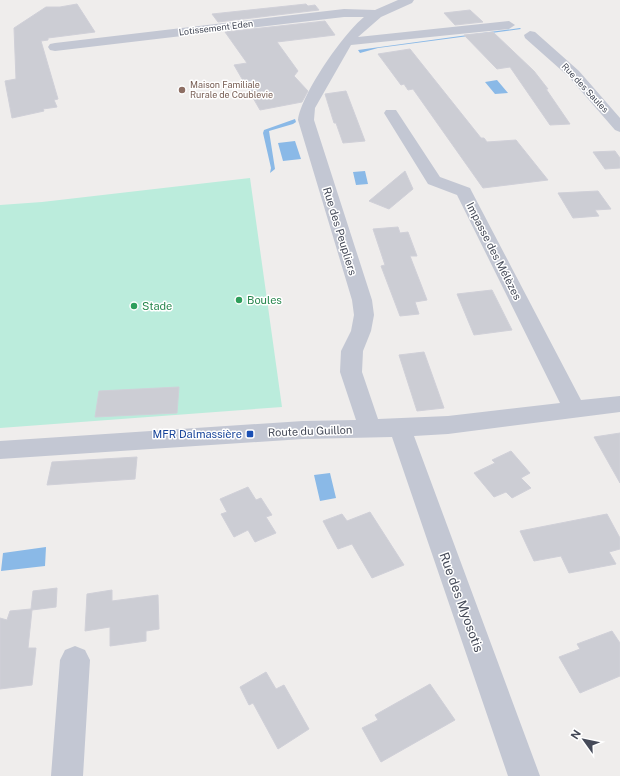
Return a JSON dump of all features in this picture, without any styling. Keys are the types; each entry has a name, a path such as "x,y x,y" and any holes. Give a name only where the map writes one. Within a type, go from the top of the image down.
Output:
{"street":[{"name":"Rue des Peupliers","path":"370,429 351,372 352,351 361,331 364,315 362,300 306,120 306,108 346,42 358,28 376,14 408,0"},
{"name":"Lotissement Eden","path":"55,46 344,13 376,14"},
{"path":"346,42 509,26"},
{"name":"Rue des Saules","path":"530,35 574,74 620,127"},
{"name":"Impasse des Mélèzes","path":"391,113 434,180 464,192 575,410"},
{"name":"Route du Guillon","path":"0,450 303,430 400,428 448,425 620,404"},
{"name":"Rue des Myosotis","path":"400,428 524,776"},
{"path":"67,776 75,660"}],"green space":[{"name":"Stade","path":"250,178 282,407 0,428 0,205 42,202"}],"water":[{"path":"521,29 378,48 360,53 358,50"},
{"path":"497,80 508,93 495,94 485,82"},
{"path":"295,119 296,122 293,124 269,131 275,169 270,173 271,168 263,133 264,130"},
{"path":"295,141 301,159 283,161 278,143"},
{"path":"365,171 368,184 356,185 353,172"},
{"path":"330,473 336,498 320,501 314,475"},
{"path":"46,547 45,566 1,571 3,553"}],"building":[{"path":"77,4 95,32 48,38 48,40 41,41 58,99 54,100 57,107 43,109 44,111 12,118 5,81 16,79 14,28 46,7 60,7"},
{"path":"306,4 308,6 315,5 319,10 218,22 212,14"},
{"path":"470,10 483,22 455,25 444,13"},
{"path":"325,21 335,35 277,42 298,71 294,76 308,91 302,102 260,110 234,65 247,63 225,32"},
{"path":"493,32 534,71 548,89 546,89 570,124 550,125 510,67 497,69 464,35"},
{"path":"410,49 481,138 484,138 487,142 516,140 548,180 483,188 413,89 408,90 404,84 401,85 378,54"},
{"path":"346,91 365,141 343,143 336,123 334,123 325,94"},
{"path":"615,151 620,158 620,168 605,169 593,152"},
{"path":"405,171 413,189 389,209 369,201"},
{"path":"598,191 611,209 595,210 599,216 573,218 558,193"},
{"path":"398,227 400,233 408,232 417,256 410,256 427,300 415,302 419,314 400,316 381,266 385,265 373,229"},
{"path":"492,290 512,330 474,335 457,294"},
{"path":"424,352 444,408 417,411 399,355"},
{"path":"179,387 177,413 95,417 99,391"},
{"path":"620,433 620,483 594,437"},
{"path":"511,451 530,473 521,478 531,488 512,498 506,492 494,497 474,473 495,463 492,460"},
{"path":"137,457 135,479 47,485 52,462"},
{"path":"248,487 256,500 261,498 272,515 266,517 276,533 255,542 248,530 234,537 221,514 227,512 220,499"},
{"path":"370,512 404,565 372,578 352,544 338,549 323,521 342,514 347,521"},
{"path":"607,514 620,538 620,549 609,552 616,564 569,573 561,556 534,561 520,531"},
{"path":"57,588 56,607 32,610 28,648 36,648 32,685 0,689 0,618 7,620 10,611 31,609 33,591"},
{"path":"112,590 112,601 158,595 159,629 146,631 146,641 110,646 110,627 85,631 87,594"},
{"path":"612,631 620,643 620,676 580,693 559,657 580,649 577,644"},
{"path":"266,672 276,689 284,685 309,729 278,749 253,703 249,705 240,687"},
{"path":"430,684 455,720 381,762 362,728 378,720 375,715"}],"place":[{"name":"Maison Familiale Rurale de Coublevie","path":"182,90"},
{"name":"Boules","path":"239,300"},
{"name":"Stade","path":"134,306"},
{"name":"MFR Dalmassière","path":"250,434"}]}
